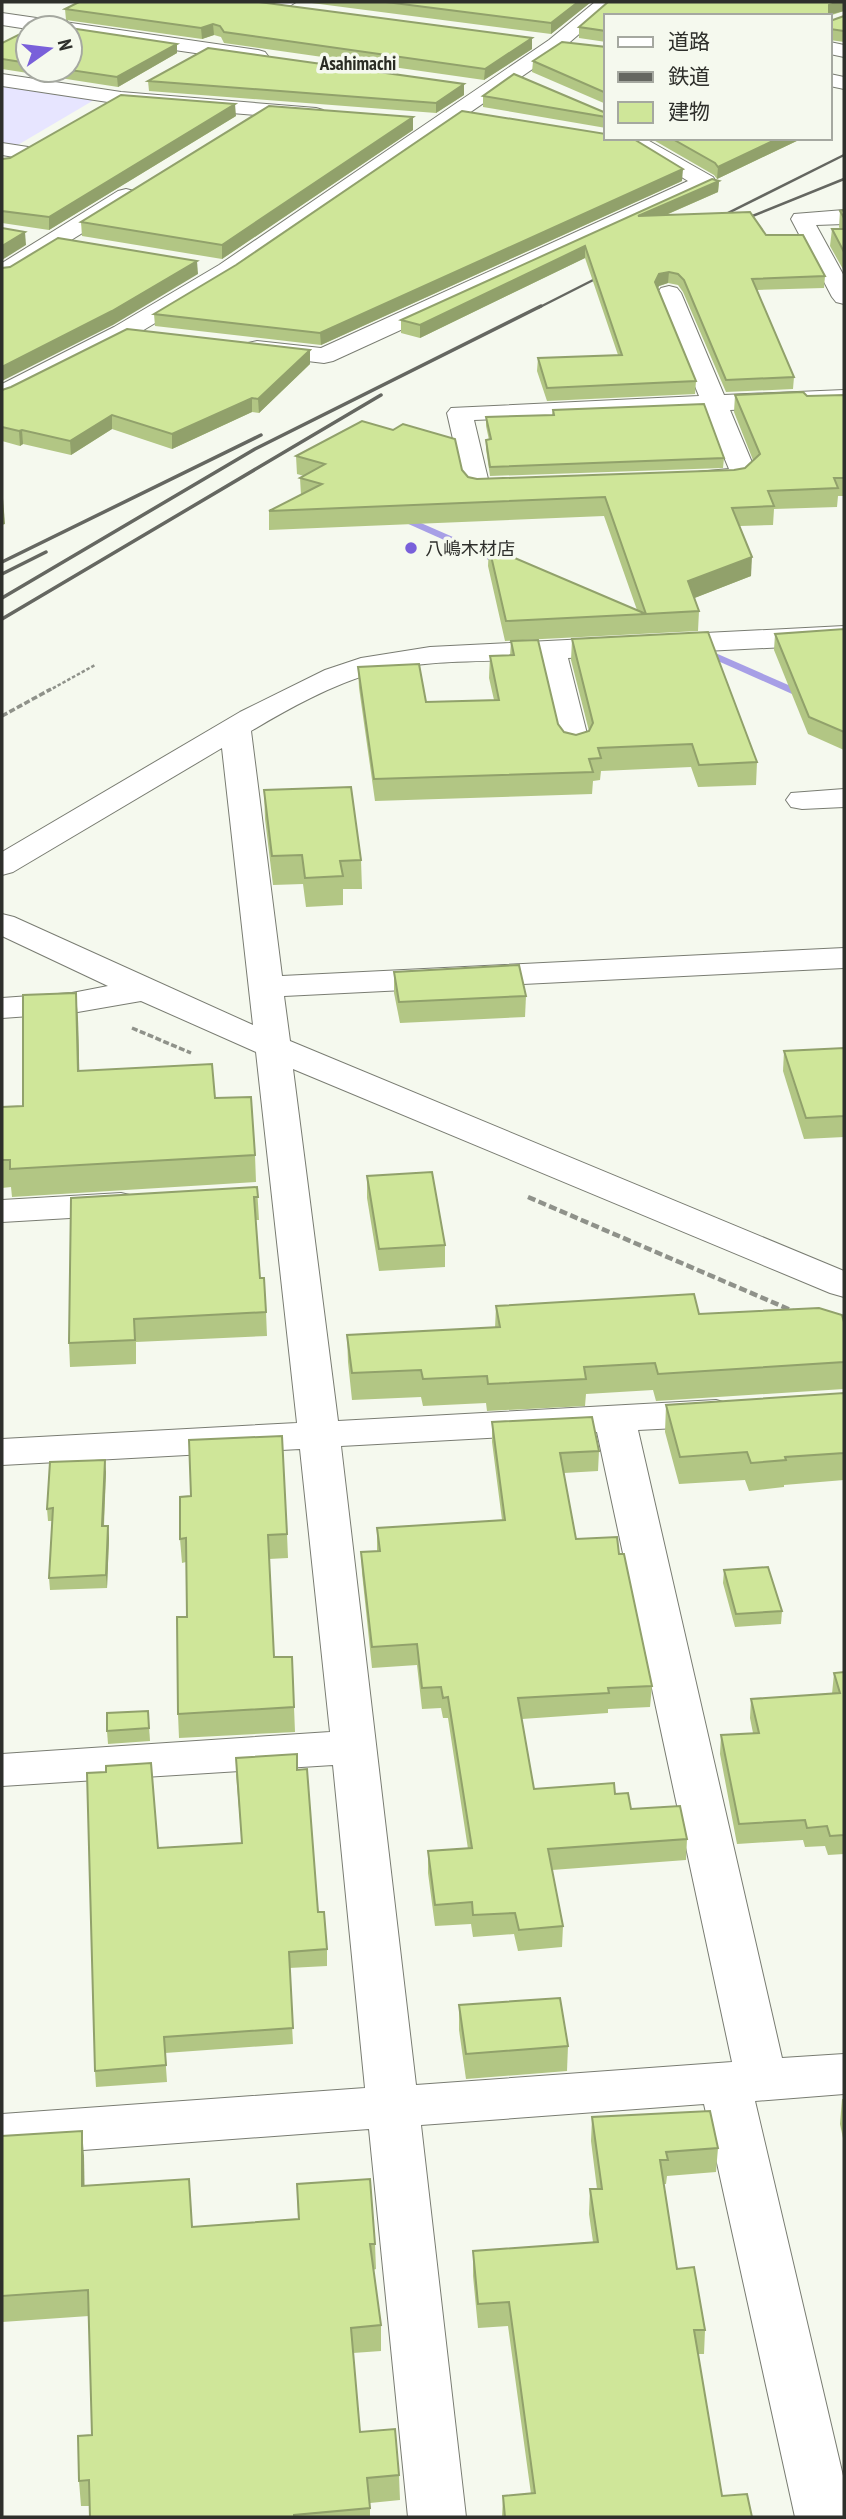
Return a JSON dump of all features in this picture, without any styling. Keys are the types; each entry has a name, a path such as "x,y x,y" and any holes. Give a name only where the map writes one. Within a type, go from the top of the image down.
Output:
{"street":[{"path":"245,2 289,6"},
{"path":"2,394 123,332 227,270 556,44 606,2"},
{"path":"182,62 289,6"},
{"path":"84,30 273,58"},
{"path":"530,40 581,47"},
{"path":"512,74 537,85"},
{"path":"2,79 121,98 333,115"},
{"path":"88,116 145,83"},
{"path":"463,86 490,90"},
{"path":"229,132 264,110"},
{"path":"402,120 486,117"},
{"path":"8,155 43,140"},
{"path":"230,345 324,356 705,182 634,140"},
{"path":"2,273 148,183"},
{"path":"844,217 802,219 844,297"},
{"path":"15,234 81,245"},
{"path":"187,263 227,270"},
{"path":"665,480 733,478 743,472 669,293"},
{"path":"123,332 163,337"},
{"path":"544,485 477,487 460,413 844,398"},
{"path":"2,865 235,727 335,676 372,663 430,656 844,635"},
{"path":"552,650 575,746"},
{"path":"235,727 274,1048 270,1196 317,1435 335,1569 391,2105 438,2517"},
{"path":"802,800 844,798"},
{"path":"2,924 142,991 274,1048 844,1285"},
{"path":"267,987 844,958"},
{"path":"2,1008 72,1003 142,991"},
{"path":"2,1211 153,1202"},
{"path":"2,1452 750,1411"},
{"path":"615,1420 824,2517"},
{"path":"2,1770 353,1747"},
{"path":"2,2135 844,2074"}],"path":[{"path":"2,716 95,665"},
{"path":"72,1003 194,1054"},
{"path":"523,1195 806,1316"}],"shaded area":[{"path":"2,86 94,100 16,146 2,144"}],"building":[{"path":"79,2 259,2 532,38 485,69 224,32 220,26 213,24 201,28 65,9"},
{"path":"386,2 578,2 551,23"},
{"path":"608,2 840,2 829,5 829,14 604,14 604,31 579,27"},
{"path":"844,16 844,31 832,29 832,20"},
{"path":"84,30 177,44 117,77 84,72"},
{"path":"14,37 14,61 2,59 2,43"},
{"path":"562,42 604,47 604,92 533,61"},
{"path":"208,48 464,84 436,103 148,81"},
{"path":"514,74 604,112 604,117 483,96"},
{"path":"121,95 235,104 49,217 2,211 2,159 10,158"},
{"path":"269,106 413,117 222,245 81,222"},
{"path":"462,111 604,134 604,140 635,140 683,169 320,333 154,314 236,265"},
{"path":"675,140 775,140 718,167"},
{"path":"712,179 719,181 638,216 750,212 766,235 803,235 825,276 752,279 794,377 726,380 684,280 678,274 669,272 659,274 655,282 696,381 547,388 538,358 622,355 585,246 420,325 401,320"},
{"path":"2,228 25,232 2,246"},
{"path":"832,229 844,229 844,252"},
{"path":"58,238 197,261 112,311 2,367 2,268 10,267"},
{"path":"127,329 310,350 258,399 252,398 172,434 112,415 70,441 2,427 2,390"},
{"path":"803,392 807,396 844,395 844,478 834,478 838,488 768,491 774,506 732,508 752,557 688,581 699,611 646,614 605,497 269,511 322,484 300,478 325,464 296,456 362,421 393,430 403,424 455,439 462,470 468,477 477,479 734,470 745,468 760,454 735,395"},
{"path":"704,404 724,458 490,467 486,440 491,439 486,417 554,415 553,410"},
{"path":"489,547 646,614 506,621"},
{"path":"844,629 844,732 809,717 775,634"},
{"path":"708,632 757,762 699,765 692,744 598,748 601,758 589,759 593,772 374,779 358,667 419,664 426,702 499,700 490,656 514,655 511,641 538,640 558,724 564,732 576,735 589,731 593,723 572,639"},
{"path":"351,787 361,860 340,861 343,876 305,878 302,855 272,856 264,790"},
{"path":"519,965 526,996 399,1002 394,972"},
{"path":"76,993 78,1071 212,1064 215,1098 251,1097 255,1155 10,1169 10,1160 2,1160 2,1107 23,1106 23,995"},
{"path":"844,1048 844,1116 806,1118 784,1051"},
{"path":"432,1172 445,1245 379,1249 367,1176"},
{"path":"257,1187 258,1197 254,1197 260,1278 264,1278 266,1312 134,1319 135,1340 69,1343 71,1198"},
{"path":"694,1294 699,1314 819,1308 842,1315 844,1362 658,1374 655,1363 584,1367 586,1379 488,1384 487,1376 423,1379 421,1370 352,1373 347,1335 500,1327 496,1306"},
{"path":"844,1393 844,1453 785,1457 786,1460 751,1463 747,1452 680,1457 666,1405"},
{"path":"592,1417 599,1451 560,1453 576,1539 617,1537 619,1554 624,1554 652,1686 608,1688 609,1693 518,1698 534,1789 614,1783 615,1794 628,1793 631,1809 680,1806 687,1839 548,1849 563,1926 519,1930 515,1913 473,1915 472,1902 435,1905 428,1851 472,1848 448,1697 443,1698 441,1687 422,1688 417,1644 372,1647 361,1552 380,1551 377,1528 505,1520 492,1422"},
{"path":"282,1436 287,1534 268,1535 274,1657 292,1657 294,1707 178,1714 177,1617 187,1617 186,1538 180,1539 180,1497 191,1496 189,1440"},
{"path":"105,1460 102,1526 108,1526 106,1575 49,1578 53,1508 47,1509 50,1462"},
{"path":"768,1567 782,1611 736,1614 724,1570"},
{"path":"844,1672 844,1835 830,1836 827,1826 807,1828 805,1820 739,1824 721,1735 759,1733 751,1699 840,1693 834,1673"},
{"path":"148,1711 149,1728 107,1731 107,1713"},
{"path":"297,1754 297,1770 307,1769 318,1912 324,1912 327,1949 289,1952 293,2028 164,2037 166,2065 95,2071 87,1773 106,1772 106,1766 151,1763 158,1848 242,1843 236,1758"},
{"path":"560,1998 568,2046 466,2054 459,2005"},
{"path":"710,2111 718,2148 666,2152 668,2160 660,2160 677,2269 694,2267 705,2330 694,2330 722,2496 747,2494 752,2517 505,2517 503,2496 535,2493 509,2302 478,2304 473,2251 598,2242 590,2189 602,2189 592,2117"},
{"path":"82,2131 82,2186 189,2179 192,2227 299,2219 297,2184 370,2179 375,2244 370,2244 381,2325 351,2328 360,2432 395,2429 399,2475 367,2478 370,2508 294,2517 90,2517 89,2480 79,2481 78,2436 92,2435 88,2290 2,2296 2,2136"}],"waterway":[{"path":"398,516 504,563"},
{"path":"704,651 805,696"}],"railway":[{"path":"710,222 844,155"},
{"path":"735,223 844,179"},
{"path":"538,308 609,272"},
{"path":"2,598 255,449 541,306"},
{"path":"2,619 381,395"},
{"path":"2,562 261,435"},
{"path":"2,574 46,552"}],"place":[{"name":"八嶋木材店","path":"411,548"}],"district":[{"name":"Asahimachi","path":"358,63"}]}
